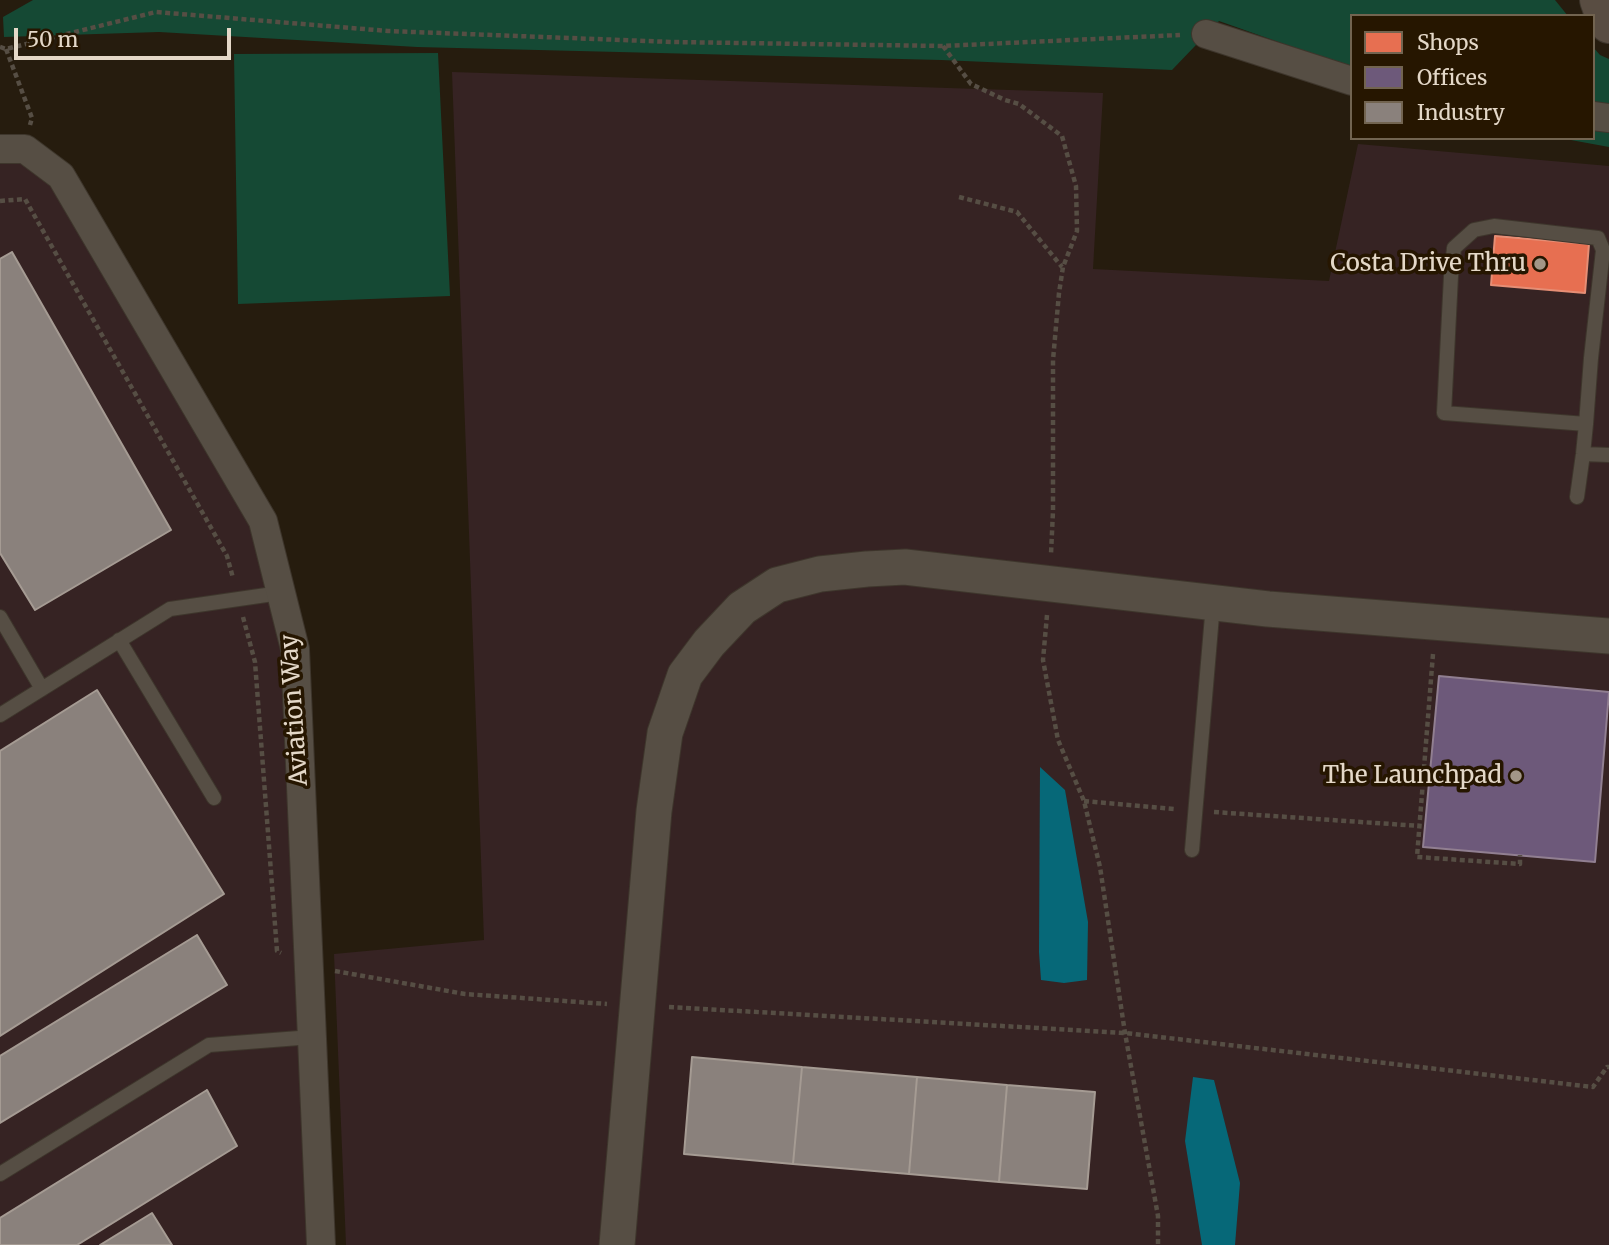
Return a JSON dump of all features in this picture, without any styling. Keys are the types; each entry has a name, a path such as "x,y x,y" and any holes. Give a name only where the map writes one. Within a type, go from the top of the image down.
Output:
{"main road":[{"path":"1599,0 1609,24"}],"street":[{"path":"1206,34 1350,80"},
{"name":"Aviation Way","path":"12,149 61,176 263,521 295,649 321,1245"},
{"path":"617,1245 654,811 665,733 685,675 709,643 742,608 777,585 820,574 905,567 1268,609 1609,636"}],"lane":[{"path":"1577,497 1583,454 1604,250 1598,238 1493,226 1474,230 1454,248 1444,412 1586,424"},
{"path":"1583,454 1609,455"},
{"path":"0,715 170,609 280,593"},
{"path":"1192,850 1213,603"},
{"path":"0,617 42,689"},
{"path":"119,640 214,798"},
{"path":"0,1174 209,1045 312,1037"}],"path":[{"path":"0,47 6,49 156,12 388,31 673,42 943,46 1206,34"},
{"path":"943,46 971,84 1019,104 1062,136 1076,186 1077,231 1063,267 1053,360 1054,511 1043,660 1058,740 1084,801 1100,867 1125,1034 1158,1216 1158,1245"},
{"path":"6,49 32,118 12,149"},
{"path":"959,197 1017,212 1063,267"},
{"path":"0,201 25,199 227,556 256,662 276,951 309,967 465,994 1125,1034 1593,1087 1609,1067"},
{"path":"1436,621 1418,857 1520,864 1520,856"},
{"path":"1084,801 1420,826"}],"shaded area":[{"path":"452,72 1103,93 1093,269 1329,281 1358,144 1609,166 1609,1245 346,1245 334,954 484,940"},
{"path":"0,149 61,176 263,521 295,649 321,1245 0,1245"}],"green space":[{"path":"33,0 1555,0 1566,14 1350,14 1350,67 1219,21 1172,70 941,60 417,47 159,32 4,37 3,17"},
{"path":"1595,49 1609,59 1609,147 1571,140 1595,140"},
{"path":"438,53 450,296 238,304 234,54"}],"water":[{"path":"1040,767 1065,790 1088,922 1087,980 1064,983 1041,980"},
{"path":"1193,1077 1214,1080 1240,1183 1235,1245 1202,1245 1185,1141"}],"building: Shops":[{"name":"Costa Drive Thru","path":"1495,236 1589,244 1585,293 1491,285"}],"building: Offices":[{"name":"The Launchpad","path":"1439,676 1609,692 1595,862 1423,847"}],"building: Industry":[{"path":"12,252 171,530 35,610 0,553 0,259"},
{"path":"97,690 224,894 0,1036 0,751"},
{"path":"197,935 227,985 0,1123 0,1056"},
{"path":"692,1057 802,1067 793,1164 684,1154"},
{"path":"802,1067 917,1077 909,1174 793,1164"},
{"path":"917,1077 1007,1085 999,1182 909,1174"},
{"path":"1007,1085 1095,1092 1087,1189 999,1182"},
{"path":"207,1090 237,1146 77,1245 0,1245 0,1218"},
{"path":"152,1213 172,1245 100,1245"}],"place":[{"name":"Costa Drive Thru","path":"1540,264"},
{"name":"The Launchpad","path":"1516,776"}]}
